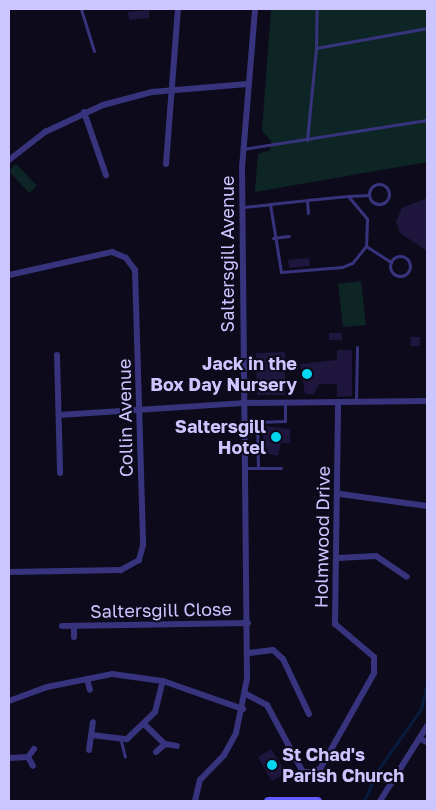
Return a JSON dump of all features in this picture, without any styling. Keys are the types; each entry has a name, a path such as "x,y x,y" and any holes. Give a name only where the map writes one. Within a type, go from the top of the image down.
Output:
{"street":[{"path":"166,164 178,9"},
{"name":"Saltersgill Avenue","path":"195,801 200,780 224,755 243,709 246,694 249,653 244,468 242,207 243,149 255,9"},
{"path":"9,160 84,112 172,90 248,84"},
{"path":"84,112 106,175"},
{"name":"Collin Avenue","path":"9,275 112,252 126,258 137,276 143,545 138,560 121,570 9,572"},
{"path":"57,355 60,473"},
{"path":"59,415 140,412 243,403 338,405 427,401"},
{"name":"Holmwood Drive","path":"246,694 266,705 303,772 320,769 374,673 374,657 335,624 340,494 338,405"},
{"path":"340,494 427,506"},
{"path":"338,558 376,556 407,577"},
{"name":"Saltersgill Close","path":"62,626 248,623"},
{"name":"Saltersgill Close","path":"74,626 74,637"},
{"path":"249,653 273,650 283,660 309,714"},
{"path":"9,702 47,687 112,674 163,681 243,709"},
{"path":"87,679 90,690"},
{"path":"92,735 121,742 145,725 160,702 163,681"},
{"path":"89,750 93,722"},
{"path":"145,725 165,744 176,746"},
{"path":"380,801 427,726"},
{"path":"420,739 427,742"},
{"path":"156,752 165,744"},
{"path":"9,758 28,756 34,749"},
{"path":"28,756 33,766"},
{"path":"268,801 317,801"}],"lane":[{"path":"81,9 94,51"},
{"path":"307,140 316,48 317,9"},
{"path":"316,48 427,28"},
{"path":"243,149 427,120"},
{"path":"242,207 369,195 381,204 389,194 379,185 369,195"},
{"path":"270,204 277,267 285,273 342,267 352,263 366,246 366,219 348,196"},
{"path":"307,200 308,213"},
{"path":"273,238 289,236"},
{"path":"366,246 391,262 396,276 409,270 402,257 391,262"},
{"path":"356,404 357,347"},
{"path":"258,468 257,422 285,422 285,404"},
{"path":"244,468 281,468"},
{"path":"121,742 125,757"}],"green space":[{"path":"271,9 427,9 427,162 255,192 258,154 270,150 271,141 262,131"},
{"path":"16,164 37,186 29,193 9,171"},
{"path":"361,281 366,325 343,327 338,284"}],"building":[{"path":"149,10 149,18 129,20 128,12"},
{"path":"427,198 427,251 400,233 396,221 402,208"},
{"path":"309,258 310,266 289,268 288,260"},
{"path":"329,333 342,333 342,340 329,340"},
{"path":"410,337 420,337 420,346 411,346"},
{"path":"337,350 352,350 352,396 337,397 337,384 319,384 314,394 305,394 300,364 337,360"},
{"path":"285,352 285,395 257,395 256,353"},
{"name":"Saltersgill Hotel","path":"264,426 290,429 290,443 281,443 278,456 262,452"},
{"name":"St Chad's Parish Church","path":"271,749 286,773 272,781 258,757"}],"waterway":[{"path":"364,801 378,770 421,709 427,684"}],"place":[{"name":"Jack in the Box Day Nursery","path":"307,374"},
{"name":"Saltersgill Hotel","path":"276,437"},
{"name":"St Chad's Parish Church","path":"272,765"}]}
